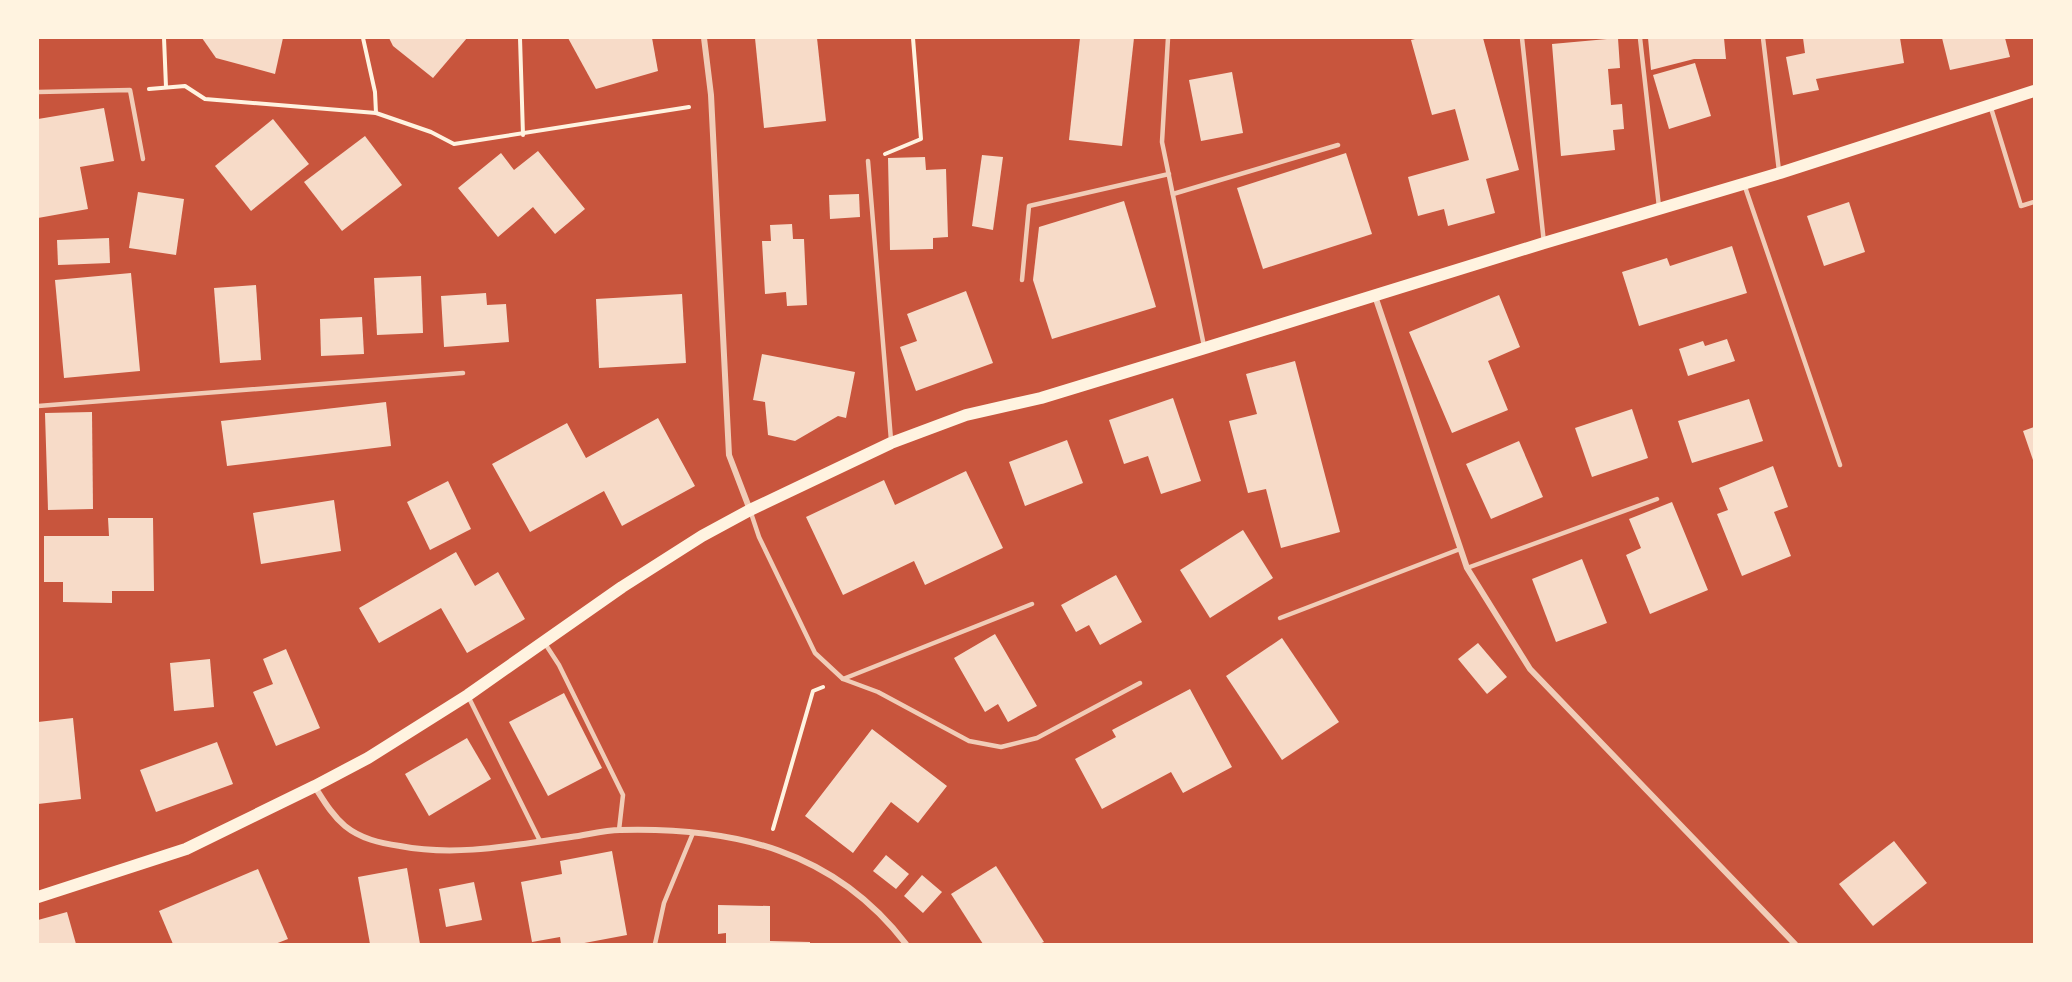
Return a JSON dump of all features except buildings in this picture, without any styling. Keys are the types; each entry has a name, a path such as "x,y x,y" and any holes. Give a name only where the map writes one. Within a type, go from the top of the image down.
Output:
{"main road":[{"path":"38,897 186,849 368,758 468,695 622,587 702,536 750,510 891,443 966,415 1041,398 1780,173 2034,91"}],"street":[{"path":"705,38 711,95 729,454 750,510"},
{"path":"1375,296 1467,568 1530,669 1795,945"},
{"path":"315,786 334,815 346,826 379,843 418,850 458,852 619,830 711,833 768,847 798,856 828,872 893,927 906,945"}],"lane":[{"path":"1168,38 1162,142 1204,348"},
{"path":"1522,38 1544,243"},
{"path":"1640,38 1659,209"},
{"path":"1763,38 1780,173"},
{"path":"38,92 130,90 142,159"},
{"path":"1990,105 2021,206 2034,202"},
{"path":"1173,194 1338,145"},
{"path":"868,161 891,443"},
{"path":"1022,280 1029,206 1169,174"},
{"path":"1744,184 1840,465"},
{"path":"38,406 463,373"},
{"path":"1467,568 1657,499"},
{"path":"750,510 759,537 815,653 843,679 878,692 969,741 1001,747 1036,738 1140,683"},
{"path":"1280,618 1460,549"},
{"path":"843,679 1032,604"},
{"path":"544,642 560,665 623,795 619,830"},
{"path":"468,695 540,841"},
{"path":"655,945 664,903 693,833"}],"path":[{"path":"164,38 166,87"},
{"path":"363,38 375,92 376,113"},
{"path":"520,38 523,135"},
{"path":"868,161 921,139 913,38"},
{"path":"130,90 185,86 205,99 376,113 431,132 454,144 523,135 595,120 689,107"},
{"path":"768,847 813,691 843,679"}]}
